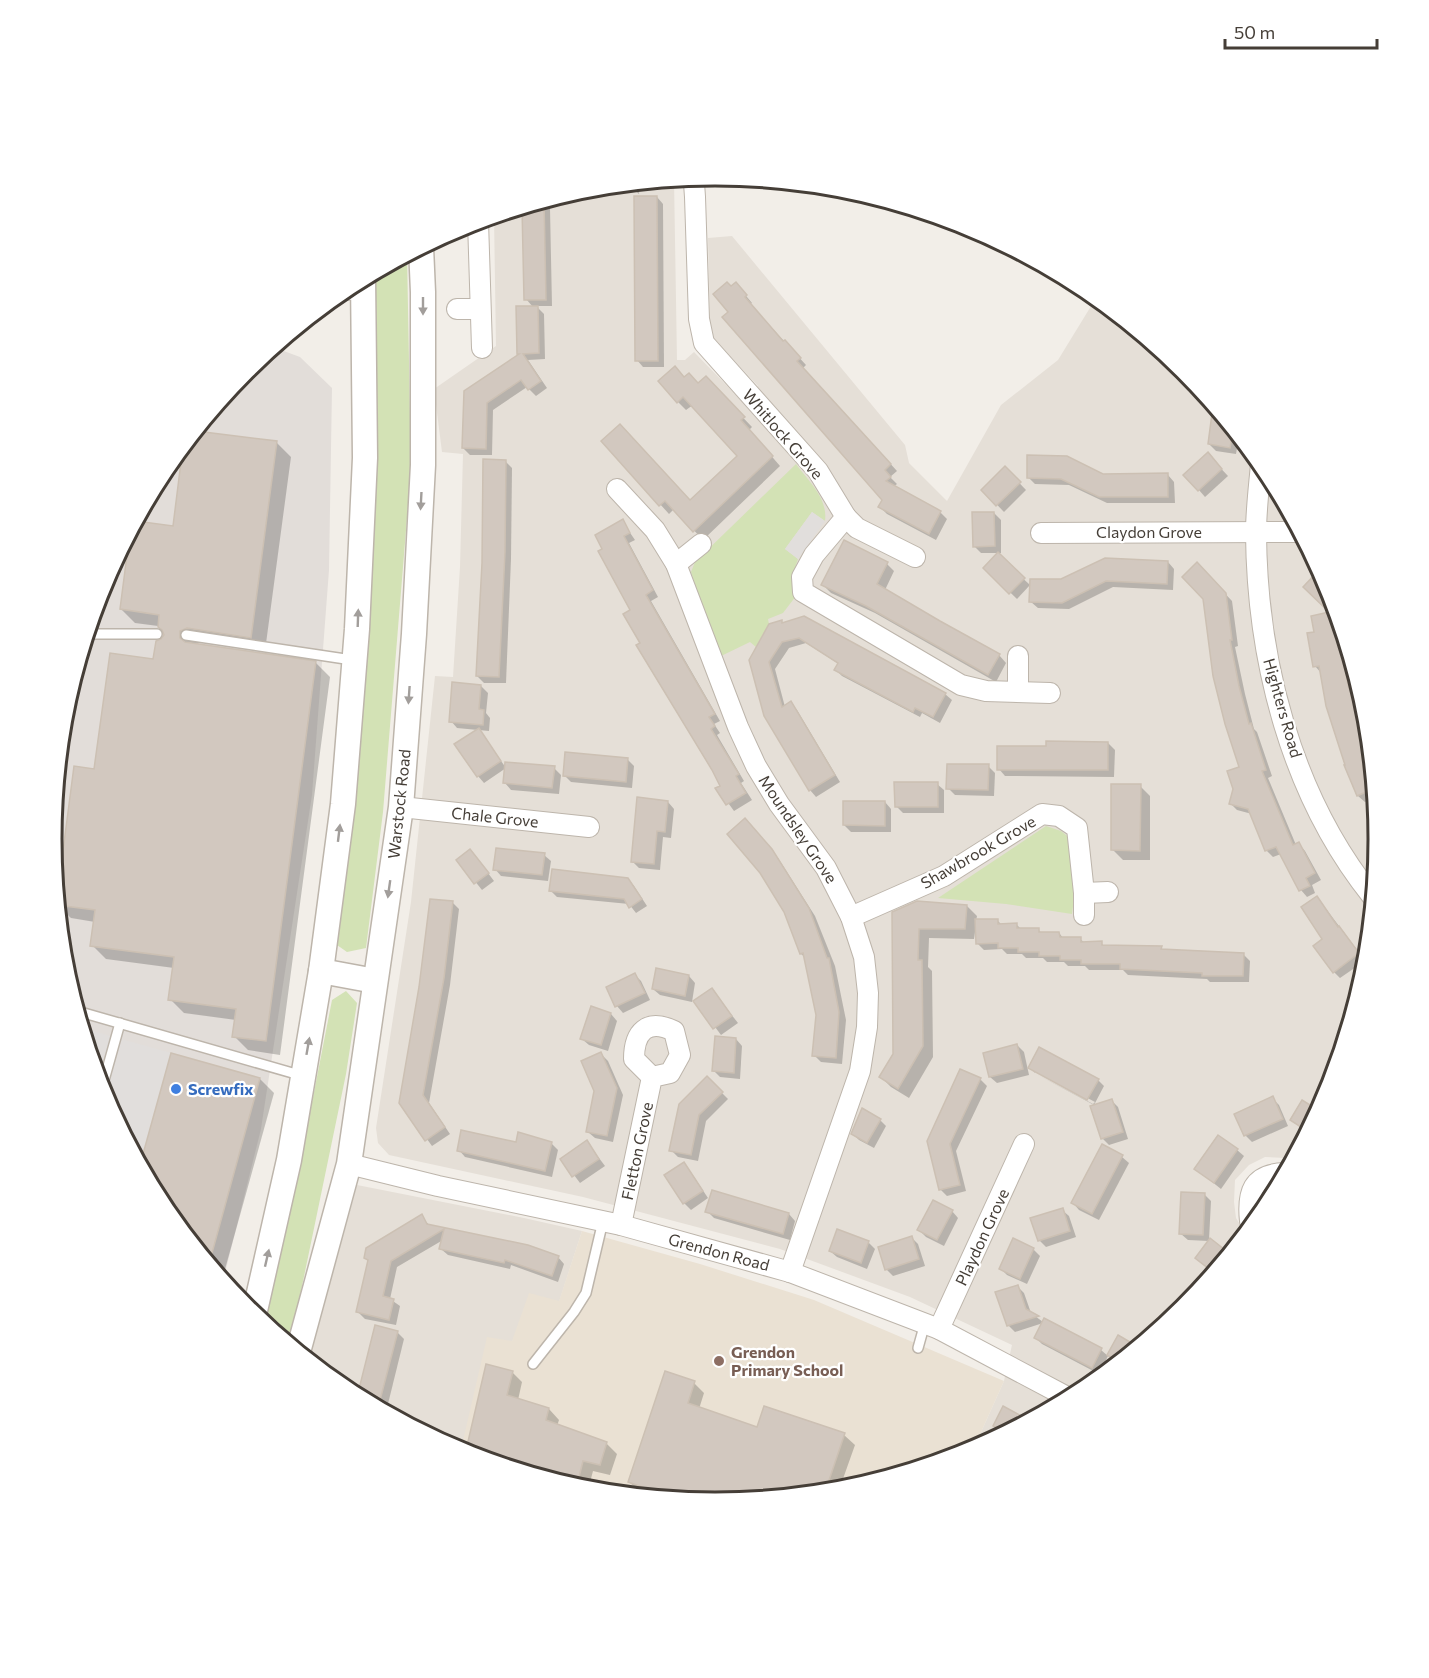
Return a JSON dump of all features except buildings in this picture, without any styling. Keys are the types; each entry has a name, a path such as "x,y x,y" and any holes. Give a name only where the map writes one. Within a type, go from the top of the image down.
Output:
{"street":[{"name":"Whitlock Grove","path":"694,186 699,319 704,343 818,471 846,517"},
{"path":"478,231 482,348"},
{"name":"Warstock Road","path":"300,1343 349,1164 400,807 414,634 423,465 421,255"},
{"path":"257,1304 289,1160 321,971 343,804 355,661 364,458 357,293"},
{"path":"458,309 480,309"},
{"name":"Highters Road","path":"1260,481 1256,531 1260,596 1268,663 1289,739 1323,822 1366,884"},
{"name":"Moundsley Grove","path":"616,489 656,530 676,564 738,728 779,804 826,868 851,917 864,957 868,993 867,1027 860,1071 790,1272"},
{"path":"915,557 857,528 846,517 814,555 802,577 803,592 961,685 986,690 1050,693"},
{"name":"Claydon Grove","path":"1041,533 1290,531"},
{"path":"676,564 701,544"},
{"path":"1018,656 1018,692"},
{"name":"Chale Grove","path":"400,807 589,827"},
{"name":"Shawbrook Grove","path":"851,917 944,876 1042,814 1059,816 1077,828 1084,915"},
{"path":"1084,893 1108,892"},
{"path":"321,971 375,981"},
{"name":"Fletton Grove","path":"612,1223 652,1077"},
{"name":"Playdon Grove","path":"932,1326 1024,1144"},
{"name":"Grendon Road","path":"349,1164 438,1186 612,1223 790,1272 932,1326 1060,1393"},
{"path":"1249,1213 1248,1202 1253,1186 1270,1173 1276,1173"}],"lane":[{"path":"95,634 157,634"},
{"path":"186,635 355,661"},
{"path":"86,1014 303,1076"},
{"path":"106,1075 120,1023"},
{"path":"533,1364 586,1293 612,1223"},
{"path":"918,1348 932,1326"}],"shaded area":[{"path":"674,187 677,360 685,360 694,352 741,400 758,386 714,339 710,321 708,238 732,236 905,445 909,463 947,501 1001,405 1058,360 1091,306 1145,348 1205,408 1233,441 1257,476 1300,550 1333,629 1345,670 1362,754 1366,796 1368,839 1362,924 1355,966 1333,1049 1318,1089 1284,1158 1265,1157 1249,1165 1235,1180 1234,1202 1236,1218 1241,1226 1205,1270 1145,1330 1112,1357 1041,1405 1003,1425 980,1435 1004,1381 1012,1345 910,1297 780,1249 583,1197 389,1155 378,1143 376,1128 411,902 435,676 453,677 460,567 463,454 442,452 434,389 496,346 494,225 545,208 587,199"},
{"path":"282,350 300,357 332,388 329,570 312,795 261,1129 225,1271 196,1237 149,1166 111,1089 96,1049 74,966 67,924 63,882 63,796 74,712 84,670 111,589 129,550 149,512 196,441 253,377"},
{"path":"812,512 825,521 798,559 785,549"},
{"path":"91,1030 171,1053 143,1154 111,1089"},
{"path":"357,1185 582,1231 559,1302 512,1341 464,1441 388,1405 311,1352"},
{"name":"Grendon Primary School","path":"582,1231 700,1264 814,1300 1004,1381 980,1435 884,1470 800,1486 757,1491 672,1491 587,1479 545,1470 463,1441 487,1337 512,1341 529,1293 559,1301"}],"green space":[{"path":"407,263 411,469 383,812 366,948 347,952 337,945 367,608 376,440 375,281"},
{"path":"796,464 821,498 825,521 812,512 785,549 798,559 793,577 796,596 783,613 768,619 769,624 756,647 750,642 719,657 691,572 695,562"},
{"path":"1046,826 1061,831 1071,839 1075,891 1072,914 1006,904 938,898"},
{"path":"346,991 357,1003 346,1074 292,1336 266,1314 299,1169 332,1000"}],"place":[{"name":"Screwfix","path":"176,1089"},
{"name":"Grendon Primary School","path":"719,1361"}]}
